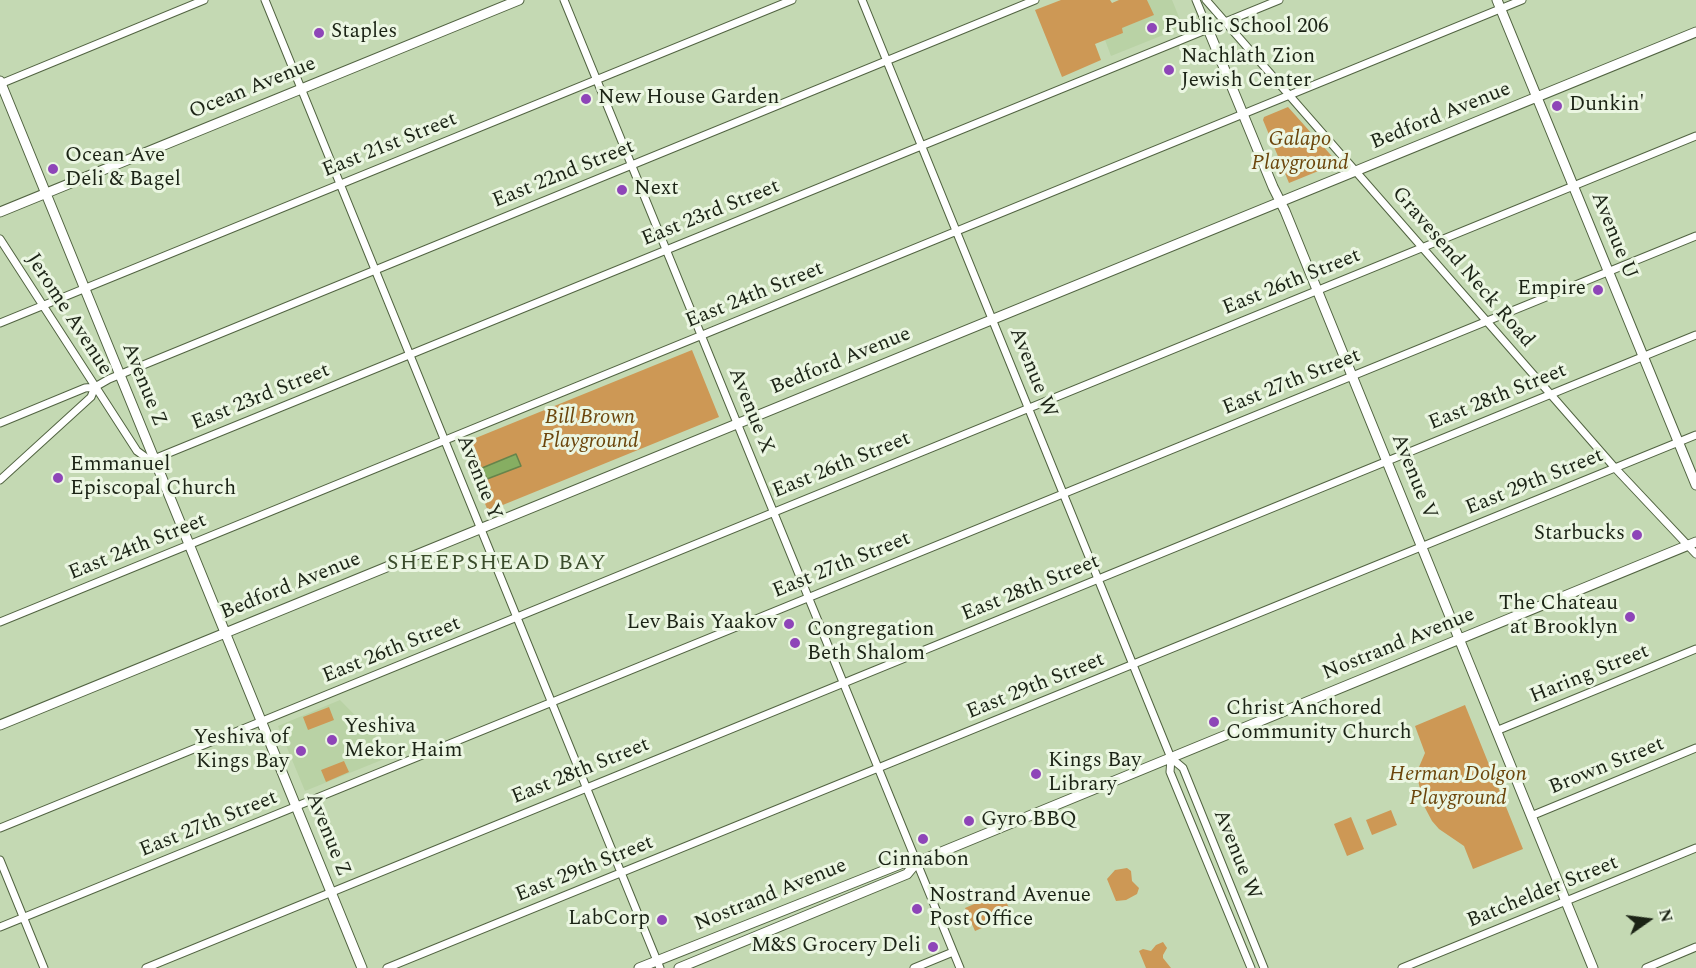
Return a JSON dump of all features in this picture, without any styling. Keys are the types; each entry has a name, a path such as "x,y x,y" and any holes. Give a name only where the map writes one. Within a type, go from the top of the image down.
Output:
{"main road":[{"name":"Ocean Avenue","path":"0,212 519,0"},
{"name":"Avenue U","path":"1499,4 1696,485"},
{"name":"Avenue V","path":"1208,29 1281,202 1593,968"},
{"name":"Bedford Avenue","path":"0,725 1696,32"},
{"name":"Avenue Z","path":"0,83 362,968"},
{"name":"Nostrand Avenue","path":"639,968 659,964 903,863 917,862 1692,544"},
{"name":"Nostrand Avenue","path":"679,968 908,874 917,862"}],"street":[{"path":"0,83 204,0"},
{"name":"Avenue Y","path":"265,0 659,964"},
{"name":"Avenue X","path":"564,0 960,968"},
{"name":"East 21st Street","path":"0,323 792,0"},
{"name":"Avenue W","path":"862,0 1171,758 1170,772 1251,968"},
{"name":"East 22nd Street","path":"95,387 120,374 375,269 1035,0"},
{"name":"Avenue V","path":"1196,0 1208,29"},
{"name":"Gravesend Neck Road","path":"1206,0 1550,395 1615,468 1692,544 1696,554"},
{"name":"East 23rd Street","path":"154,459 1280,0"},
{"name":"East 24th Street","path":"0,622 1290,96 1499,4 1522,0"},
{"name":"East 26th Street","path":"0,828 1696,136"},
{"name":"East 27th Street","path":"0,927 1696,236"},
{"name":"Jerome Avenue","path":"0,239 137,452 148,459 154,459"},
{"name":"East 28th Street","path":"146,968 1696,335"},
{"path":"0,423 85,388 95,387"},
{"path":"0,480 89,399 95,387"},
{"name":"East 29th Street","path":"387,968 1696,435"},
{"name":"Haring Street","path":"1496,731 1696,649"},
{"name":"Brown Street","path":"1531,816 1696,748"},
{"name":"Avenue W","path":"1171,758 1183,768 1264,968"},
{"name":"Batchelder Street","path":"1402,968 1696,848"},
{"path":"0,860 44,968"},
{"path":"1646,968 1696,947"},
{"path":"915,968 953,952"}],"shaded area":[{"name":"Public School 206","path":"1147,0 1172,0 1183,27 1111,56 1105,40 1123,33 1121,28 1153,15"},
{"path":"516,454 521,466 487,479 482,468"},
{"name":"Yeshiva Mekor Haim","path":"340,700 394,755 305,791 278,726"}],"green space":[{"path":"1061,0 1110,0 1112,3 1119,0 1147,0 1154,15 1122,28 1123,33 1095,44 1101,60 1062,77 1035,10"},
{"name":"Galapo Playground","path":"1288,107 1338,163 1289,183 1263,120 1264,117"},
{"name":"Bill Brown Playground","path":"692,350 719,417 488,511 461,444"},
{"name":"Herman Dolgon Playground","path":"1465,705 1523,849 1473,869 1464,846 1439,829 1423,804 1418,780 1419,767 1425,753 1415,726"},
{"path":"329,707 334,720 308,730 303,717"},
{"path":"344,761 349,772 326,782 321,770"},
{"path":"1391,810 1397,825 1372,835 1366,820"},
{"path":"1351,817 1364,849 1347,856 1334,824"},
{"path":"1127,868 1131,871 1132,881 1139,888 1137,894 1126,900 1116,901 1107,879 1115,870"},
{"path":"1002,892 1012,915 975,931 965,908"},
{"path":"1163,942 1167,948 1163,958 1171,968 1146,968 1139,951 1143,949 1151,951"}],"place":[{"name":"Public School 206","path":"1152,28"},
{"name":"Staples","path":"319,33"},
{"name":"Nachlath Zion Jewish Center","path":"1169,70"},
{"name":"New House Garden","path":"586,99"},
{"name":"Dunkin'","path":"1557,106"},
{"name":"Ocean Ave Deli & Bagel","path":"53,169"},
{"name":"Next","path":"622,190"},
{"name":"Empire","path":"1598,290"},
{"name":"Emmanuel Episcopal Church","path":"58,478"},
{"name":"Starbucks","path":"1637,535"},
{"name":"The Chateau at Brooklyn","path":"1630,617"},
{"name":"Lev Bais Yaakov","path":"789,624"},
{"name":"Congregation Beth Shalom","path":"795,643"},
{"name":"Christ Anchored Community Church","path":"1214,722"},
{"name":"Yeshiva Mekor Haim","path":"332,740"},
{"name":"Yeshiva of Kings Bay","path":"301,751"},
{"name":"Kings Bay Library","path":"1036,774"},
{"name":"Gyro BBQ","path":"969,821"},
{"name":"Cinnabon","path":"923,839"},
{"name":"Nostrand Avenue Post Office","path":"917,909"},
{"name":"LabCorp","path":"662,920"},
{"name":"M&S Grocery Deli","path":"933,947"}],"district":[{"name":"SHEEPSHEAD BAY","path":"497,565"}]}
